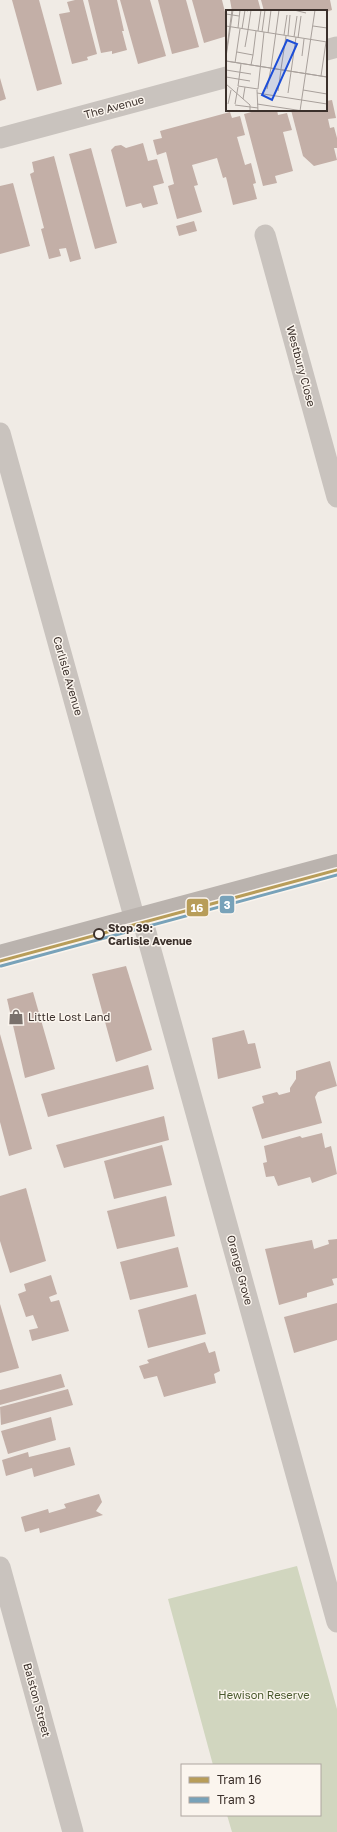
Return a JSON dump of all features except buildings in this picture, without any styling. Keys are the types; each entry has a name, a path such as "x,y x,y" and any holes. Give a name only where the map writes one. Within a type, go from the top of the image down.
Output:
{"main road":[{"path":"0,956 337,865"}],"street":[{"path":"327,50 337,47"},
{"name":"The Avenue","path":"0,138 226,77"},
{"name":"Westbury Close","path":"265,235 337,497"},
{"name":"Carlisle Avenue","path":"0,433 138,919"},
{"name":"Orange Grove","path":"138,919 337,1622"},
{"name":"Balston Street","path":"0,1567 73,1832"}],"green space":[{"name":"Hewison Reserve","path":"297,1566 337,1709 337,1832 232,1832 227,1816 321,1816 321,1764 213,1764 168,1599"}],"tram line":[{"name":"16","path":"0,961 337,870"},
{"name":"3","path":"1,966 337,875"}],"place":[{"name":"Stop 39: Carlisle Avenue","path":"99,934"},
{"name":"Little Lost Land","path":"16,1017"}]}
